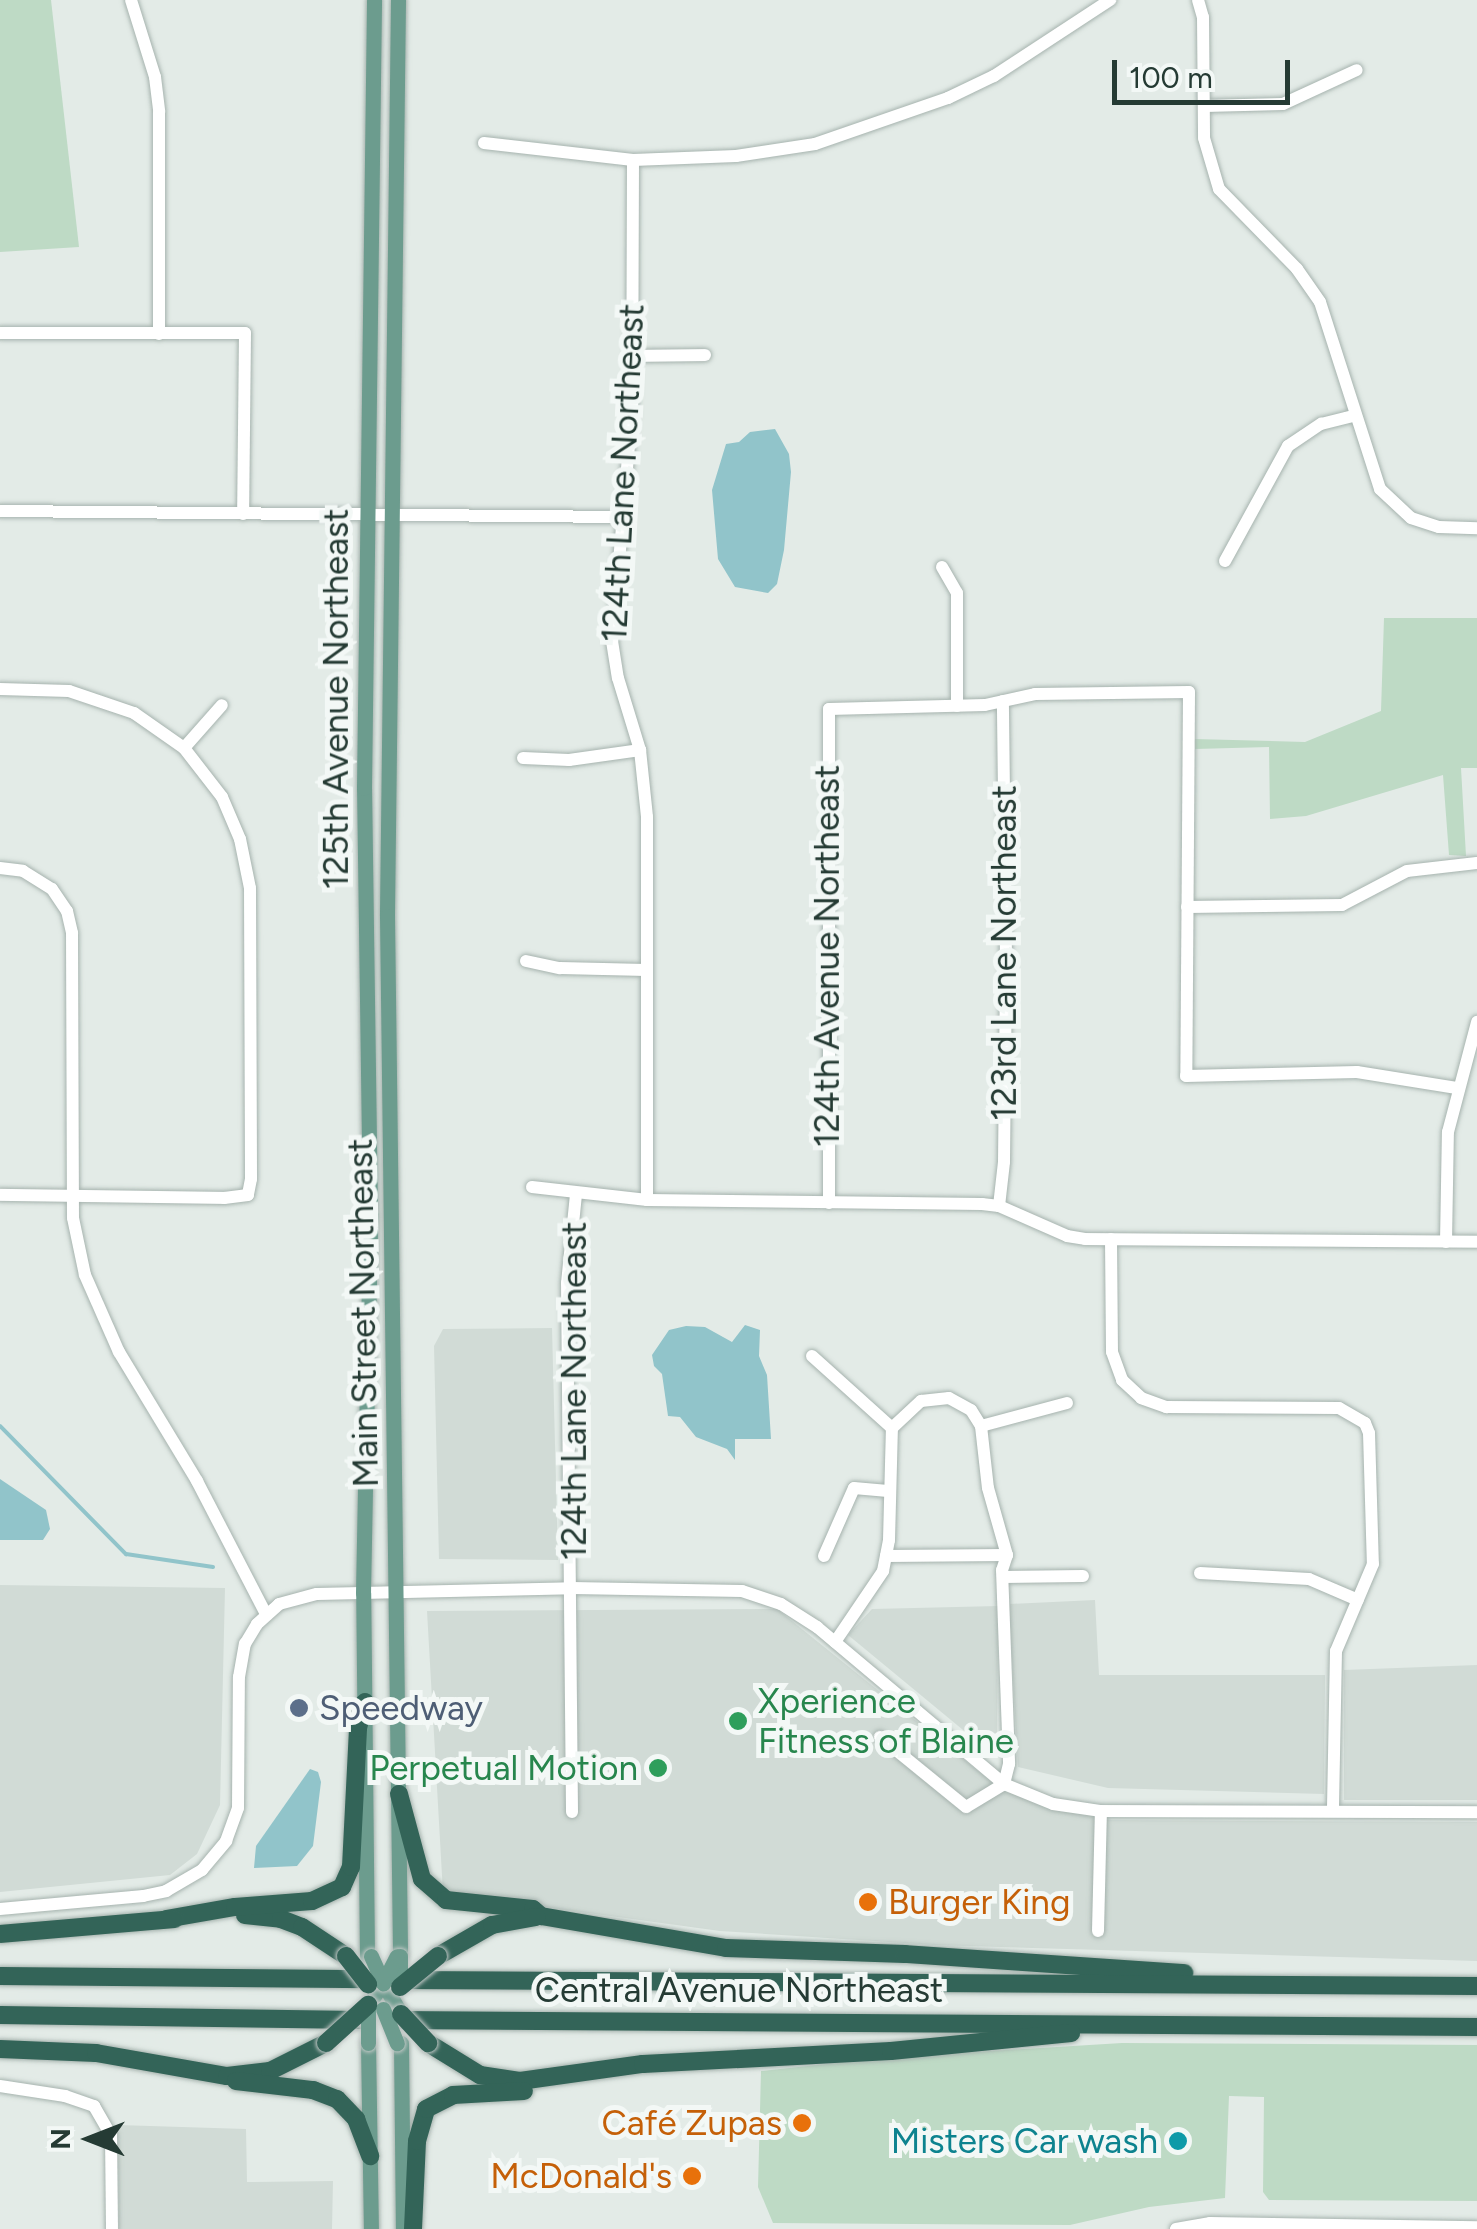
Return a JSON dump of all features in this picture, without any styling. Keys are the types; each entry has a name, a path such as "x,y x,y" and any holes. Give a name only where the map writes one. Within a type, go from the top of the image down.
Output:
{"highway":[{"path":"166,1919 234,1907 312,1901 342,1888 350,1867 358,1728 365,1702"},
{"path":"399,1794 414,1858 430,1891 446,1900 532,1909 542,1916"},
{"path":"0,1934 236,1914 281,1919 318,1936 346,1956 428,2044 463,2067 500,2079 532,2080 643,2064 1038,2038 1136,2024"},
{"path":"0,2048 64,2050 226,2076 270,2071 326,2043 438,1956 492,1925 542,1916 726,1948 943,1956 1207,1975 1264,1984"},
{"name":"Central Avenue Northeast","path":"0,1976 1477,1986"},
{"name":"Central Avenue Northeast","path":"0,2015 1477,2027"},
{"path":"413,2229 419,2129 430,2105 453,2094 555,2085 590,2072"},
{"path":"226,2076 241,2084 313,2090 337,2099 356,2120 370,2156"}],"main road":[{"name":"125th Avenue Northeast","path":"367,1398 366,514 374,0"},
{"name":"Main Street Northeast","path":"371,2229 370,2047 399,1953 387,916 398,0"},
{"name":"Main Street Northeast","path":"367,1398 363,1593 369,1953 400,2046 403,2229"}],"street":[{"path":"131,0 155,77 160,112 160,334"},
{"path":"484,144 509,143 633,160 774,151 894,120 994,76 1110,0"},
{"path":"1198,0 1203,17 1204,138 1212,173 1232,204 1297,269 1320,302 1370,470 1397,508 1426,524 1477,528"},
{"path":"1204,106 1283,104 1357,70"},
{"name":"124th Lane Northeast","path":"633,160 628,480 620,517 612,641 618,678 640,750 647,817 648,1200"},
{"path":"0,333 246,333 243,514"},
{"path":"632,356 705,356"},
{"path":"1225,561 1288,446 1321,424 1353,416"},
{"path":"0,511 620,517"},
{"path":"942,566 957,593 957,706 1035,694 1189,692 1186,1076 1358,1072 1457,1088"},
{"path":"0,688 68,691 104,700 162,729 184,748 222,797 240,839 250,888 248,1195 0,1196"},
{"name":"123rd Lane Northeast","path":"999,1206 1004,1162 1006,977 1002,701"},
{"path":"184,748 222,706"},
{"name":"124th Avenue Northeast","path":"829,1203 829,709 957,706"},
{"path":"522,758 569,760 640,750"},
{"path":"1187,907 1342,905 1407,871 1477,864"},
{"path":"0,868 23,871 52,888 70,922 77,1246 105,1323 199,1484 266,1614"},
{"path":"526,961 560,968 646,970"},
{"path":"1446,1242 1448,1132 1477,1022"},
{"path":"532,1187 576,1195 648,1200 999,1206 1067,1236 1111,1240 1477,1242"},
{"name":"124th Lane Northeast","path":"572,1812 567,1284 576,1195"},
{"path":"1111,1240 1112,1352 1131,1390 1166,1406 1339,1408 1364,1423 1373,1444 1374,1549 1336,1651 1334,1811"},
{"path":"812,1356 892,1428"},
{"path":"835,1642 876,1584 886,1556 892,1428 908,1410 932,1398 949,1398 971,1410 981,1426 988,1488 1007,1554 1003,1578 1008,1764 1004,1784 966,1808 880,1737"},
{"path":"981,1426 1067,1404"},
{"path":"824,1556 854,1488 888,1490"},
{"path":"886,1556 1007,1554"},
{"path":"1200,1572 1309,1579 1358,1600"},
{"path":"1003,1578 1084,1576"},
{"path":"0,1909 166,1890 215,1857 238,1808 243,1652 266,1614 279,1604 306,1596 572,1588 742,1591 781,1604 835,1642 1004,1784 1053,1804 1101,1811 1477,1812"},
{"path":"1098,1931 1101,1811"},
{"path":"0,2086 94,2106 111,2135 112,2229"},
{"path":"1176,2229 1477,2227"}],"shaded area":[{"path":"552,1328 558,1560 439,1559 434,1346 443,1329"},
{"path":"0,1585 225,1588 220,1805 197,1854 170,1875 0,1892"},
{"path":"1095,1600 1099,1675 1325,1675 1324,1794 1108,1788 1018,1767 1009,1604"},
{"path":"998,1606 997,1758 848,1635 872,1609"},
{"path":"777,1609 1003,1791 1107,1820 1477,1822 1477,1961 935,1945 720,1931 443,1893 427,1611"},
{"path":"1477,1665 1477,1800 1344,1800 1344,1670"},
{"path":"118,2125 246,2129 247,2182 333,2181 332,2229 119,2229"}],"green space":[{"path":"0,0 51,0 79,247 0,252"},
{"path":"1384,618 1477,618 1477,768 1461,768 1466,856 1449,855 1443,775 1306,816 1270,819 1269,747 1195,749 1194,739 1305,742 1381,711"},
{"path":"1122,2043 1477,2045 1477,2201 1269,2200 1263,2192 1264,2097 1229,2096 1225,2198 1149,2207 1070,2225 773,2223 758,2187 761,2071 890,2057"}],"water":[{"path":"775,429 789,454 791,472 784,550 777,584 768,593 735,587 718,559 712,490 726,444 739,442 750,432"},
{"path":"745,1325 760,1330 759,1356 767,1375 771,1439 735,1439 735,1460 727,1449 696,1437 680,1417 668,1416 662,1374 654,1366 652,1355 669,1330 705,1327 732,1342"},
{"path":"0,1479 46,1510 50,1529 43,1540 0,1540"},
{"path":"310,1769 318,1772 321,1782 313,1846 297,1866 254,1868 256,1846"}],"waterway":[{"path":"0,1426 126,1554 213,1567"}],"place":[{"name":"Speedway","path":"299,1708"},
{"name":"Xperience Fitness of Blaine","path":"738,1721"},
{"name":"Perpetual Motion","path":"658,1768"},
{"name":"Burger King","path":"868,1902"},
{"name":"Café Zupas","path":"802,2123"},
{"name":"Misters Car wash","path":"1178,2141"},
{"name":"McDonald's","path":"692,2176"}]}
